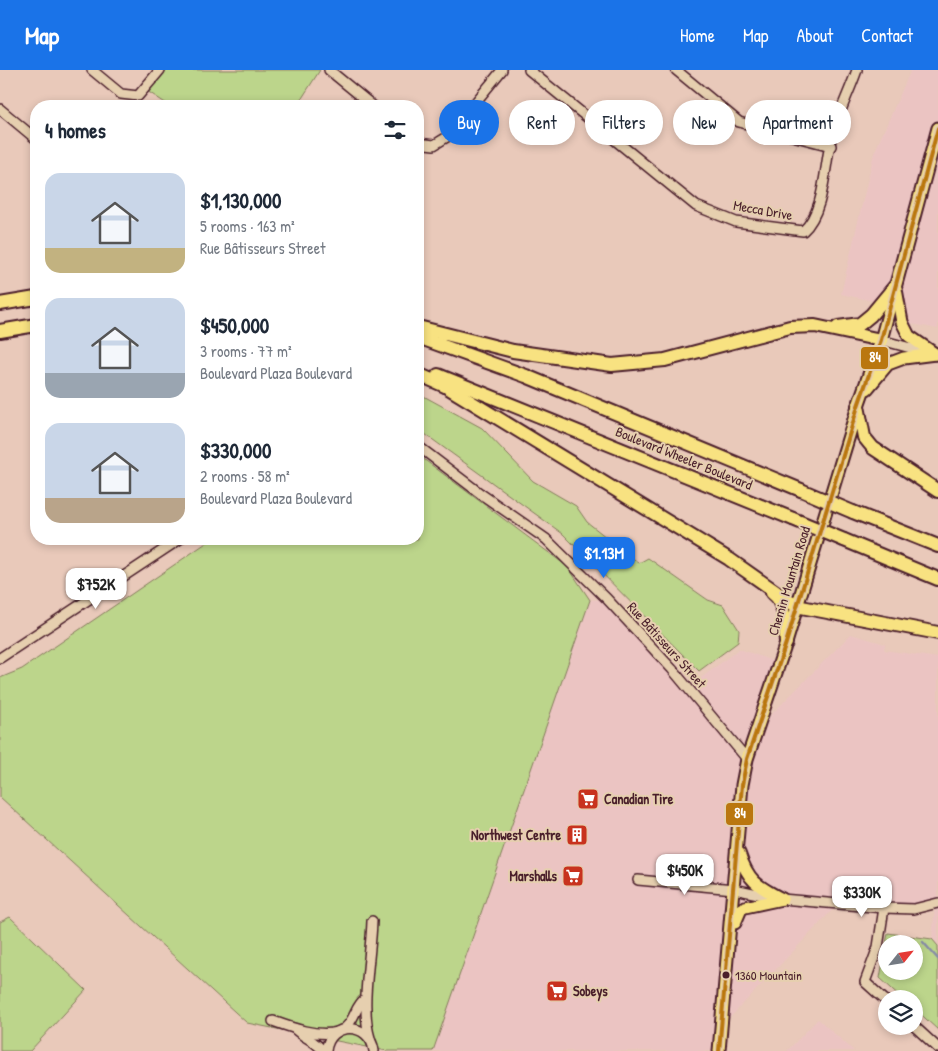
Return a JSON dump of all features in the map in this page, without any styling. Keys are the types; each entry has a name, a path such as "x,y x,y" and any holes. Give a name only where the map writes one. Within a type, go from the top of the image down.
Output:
{"highway":[{"path":"828,329 860,324 871,315 895,286"},
{"path":"0,304 30,299"},
{"path":"0,331 30,326"},
{"path":"424,329 512,351 612,365 665,360 790,327 814,326 881,340"},
{"name":"Boulevard Wheeler Boulevard","path":"424,339 526,376 938,546"},
{"name":"Boulevard Wheeler Boulevard","path":"424,369 938,579"},
{"path":"424,377 444,386 729,559 796,606 938,633"},
{"path":"860,401 864,437 872,448 938,491"},
{"path":"709,548 776,597 784,616 786,643"}],"main road":[{"name":"Chemin Mountain Road","path":"719,1051 742,785 746,759 786,643 860,401 881,340 938,128"},
{"path":"895,286 902,322 909,336 936,355"},
{"path":"860,401 888,364 904,358 936,355"},
{"path":"737,847 744,869 751,880 759,887 782,899"},
{"path":"730,935 741,909 751,904 782,899"}],"street":[{"path":"92,70 121,94 138,96 160,70"},
{"path":"329,70 366,100"},
{"path":"424,144 434,145 447,137 502,70"},
{"name":"Mecca Drive","path":"528,70 696,206 736,222 803,231 812,223 830,146"},
{"path":"676,70 739,122 830,146 857,70"},
{"path":"0,109 30,134"},
{"path":"881,340 936,355"},
{"name":"Rue Bâtisseurs Street","path":"424,451 481,494 546,539 607,599 672,669 746,759"},
{"path":"0,658 171,545"},
{"path":"638,880 734,889 782,899 884,908 914,909 938,903"},
{"path":"878,994 865,982 878,947 884,908"},
{"path":"372,921 370,961 364,999 367,1006 367,1028 373,1047"},
{"path":"295,1029 324,1051 328,1042 350,1024 359,1003 364,999"},
{"path":"273,1021 295,1029 323,1034 341,1030 359,1030 373,1047"},
{"path":"923,1034 938,1048"}],"shaded area":[{"path":"911,70 938,70 938,329 902,322 895,287 882,303 841,294 874,153"},
{"path":"607,599 688,688 739,649 779,663 758,728 851,634 885,644 884,650 938,658 938,946 932,939 935,905 914,909 838,904 721,1027 722,1051 433,1051 590,600"},
{"path":"818,1019 854,1051 787,1051"}],"green space":[{"path":"160,70 320,70 301,100 161,100 144,89"},
{"path":"424,396 482,428 533,481 576,506 587,522 639,563 648,558 708,600 723,605 739,630 738,642 699,671 563,534 424,433"},
{"path":"424,459 568,567 590,600 433,1051 387,1051 247,1023 0,797 0,678 22,669 203,545 424,545"},
{"path":"10,917 86,990 30,1051 0,1051 0,922"},
{"path":"923,938 932,939 938,946 938,1030 923,1016 923,990 893,990 882,980 923,980"}],"waterway":[{"path":"923,942 938,959"}],"transit line":[{"name":"84","path":"719,1051 742,785 747,759 786,643 858,406 881,340 938,128"}],"place":[{"name":"Canadian Tire","path":"588,799"},
{"name":"Northwest Centre","path":"577,835"},
{"name":"Marshalls","path":"573,876"},
{"name":"1360 Mountain","path":"726,975"},
{"name":"Sobeys","path":"557,991"}]}
